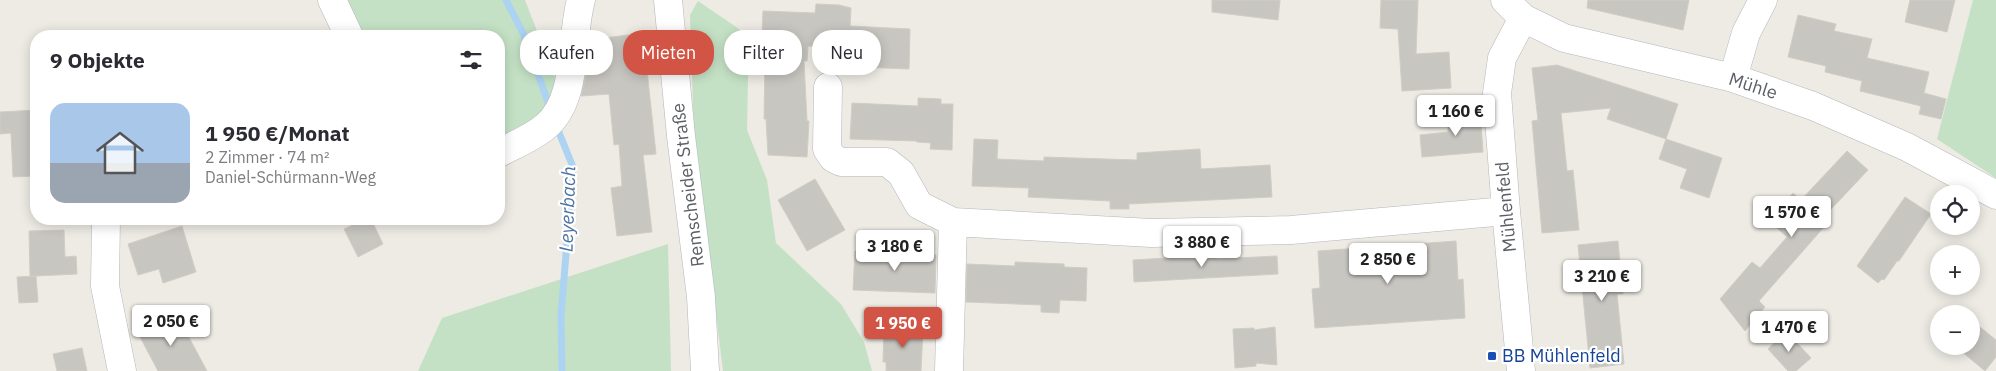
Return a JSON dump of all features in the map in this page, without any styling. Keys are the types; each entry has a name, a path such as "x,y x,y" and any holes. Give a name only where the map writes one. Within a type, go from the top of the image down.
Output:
{"street":[{"path":"332,0 346,30"},
{"path":"505,149 555,115 568,90 576,17 581,0"},
{"name":"Remscheider Straße","path":"668,0 681,136 701,297 705,371"},
{"path":"1733,78 1746,33 1763,0"},
{"name":"Mühle","path":"1514,9 1564,38 1733,78 1813,106 1907,147 1996,195"},
{"name":"Mühlenfeld","path":"1514,9 1502,58 1497,93 1506,211 1522,371"},
{"path":"828,87 827,149 833,158 841,162 887,162 901,173 908,189 919,205 953,222 1151,233 1290,230 1506,211"},
{"path":"949,371 953,222"},
{"path":"106,225 105,286 122,371"}],"green space":[{"path":"345,0 525,0 537,30 520,30 520,75 554,75 561,93 545,115 505,136 505,30 359,30"},
{"path":"1973,0 1996,0 1996,178 1937,139"},
{"path":"698,1 739,29 724,30 724,75 748,75 747,130 767,180 776,243 841,304 864,342 872,371 723,371 694,135 692,75 714,75 714,30 690,30 690,15"},
{"path":"668,244 671,371 418,371 442,318"}],"building":[{"path":"1212,0 1280,0 1278,20 1212,12"},
{"path":"1381,0 1418,0 1416,54 1449,52 1451,88 1402,91 1398,29 1380,28"},
{"path":"1588,0 1689,0 1683,30 1587,8"},
{"path":"1910,0 1955,0 1947,32 1905,22"},
{"path":"816,4 839,5 851,8 850,26 910,29 909,69 881,68 881,30 812,30 812,46 808,46 807,61 804,61 807,121 809,121 807,157 768,155 766,119 764,119 765,75 802,75 802,30 762,30 763,11 815,13"},
{"path":"1798,15 1836,24 1834,31 1872,39 1867,58 1929,72 1924,93 1946,99 1941,119 1919,114 1921,106 1860,91 1862,81 1825,72 1826,66 1788,57"},
{"path":"623,36 623,75 648,75 656,154 643,155 652,232 617,236 611,188 622,186 619,144 614,145 609,94 581,96 586,75 613,75 613,37"},
{"path":"1557,65 1678,104 1666,139 1607,119 1611,108 1561,113 1567,171 1573,170 1579,230 1542,233 1532,121 1538,120 1532,68"},
{"path":"918,98 941,99 941,104 953,104 952,150 930,149 931,143 916,141 850,139 852,103 918,106"},
{"path":"30,110 30,176 13,177 11,133 0,134 0,112"},
{"path":"1480,110 1483,152 1422,157 1420,135 1448,132 1448,124 1455,124 1454,111"},
{"path":"974,139 998,140 997,159 1044,161 1044,157 1137,160 1137,153 1200,149 1201,169 1270,165 1272,197 1129,204 1129,209 1110,209 1110,201 1028,197 1029,188 972,186"},
{"path":"1666,139 1722,158 1709,198 1680,188 1687,169 1659,159"},
{"path":"1847,151 1868,170 1819,222 1824,227 1759,301 1765,307 1745,331 1720,299 1752,262 1760,268 1787,237 1769,221 1793,193 1801,200"},
{"path":"815,179 845,230 807,251 778,200"},
{"path":"1905,197 1930,213 1899,261 1897,261 1884,280 1882,279 1878,283 1857,266"},
{"path":"353,225 374,225 383,244 358,257 344,229"},
{"path":"182,226 196,272 163,283 159,269 138,275 128,244"},
{"path":"64,230 65,257 76,256 77,274 30,276 29,231"},
{"path":"1456,241 1458,280 1463,279 1465,318 1315,328 1312,289 1320,288 1318,251"},
{"path":"1618,241 1623,294 1617,294 1624,364 1590,368 1578,245"},
{"path":"855,251 936,255 935,293 853,290"},
{"path":"1217,255 1217,259 1277,256 1278,274 1134,282 1133,260"},
{"path":"1015,262 1064,264 1064,267 1087,268 1086,301 1060,300 1059,313 1041,312 1041,305 966,302 967,264 1015,266"},
{"path":"36,276 38,302 19,303 17,277"},
{"path":"176,313 207,371 158,371 138,333"},
{"path":"1275,327 1277,365 1256,363 1256,366 1235,368 1233,329 1254,328 1254,330"},
{"path":"1980,327 1996,340 1996,357 1985,371 1966,355 1980,355"},
{"path":"884,328 923,329 921,371 886,371 886,362 883,362"},
{"path":"1786,331 1811,358 1796,371 1788,371 1768,349"},
{"path":"82,348 87,371 57,371 53,354"}],"waterway":[{"name":"Leyerbach","path":"506,0 524,35 550,108"},
{"name":"Leyerbach","path":"556,125 573,167 561,316 562,371"}],"place":[{"name":"BB Mühlenfeld","path":"1492,356"}]}
